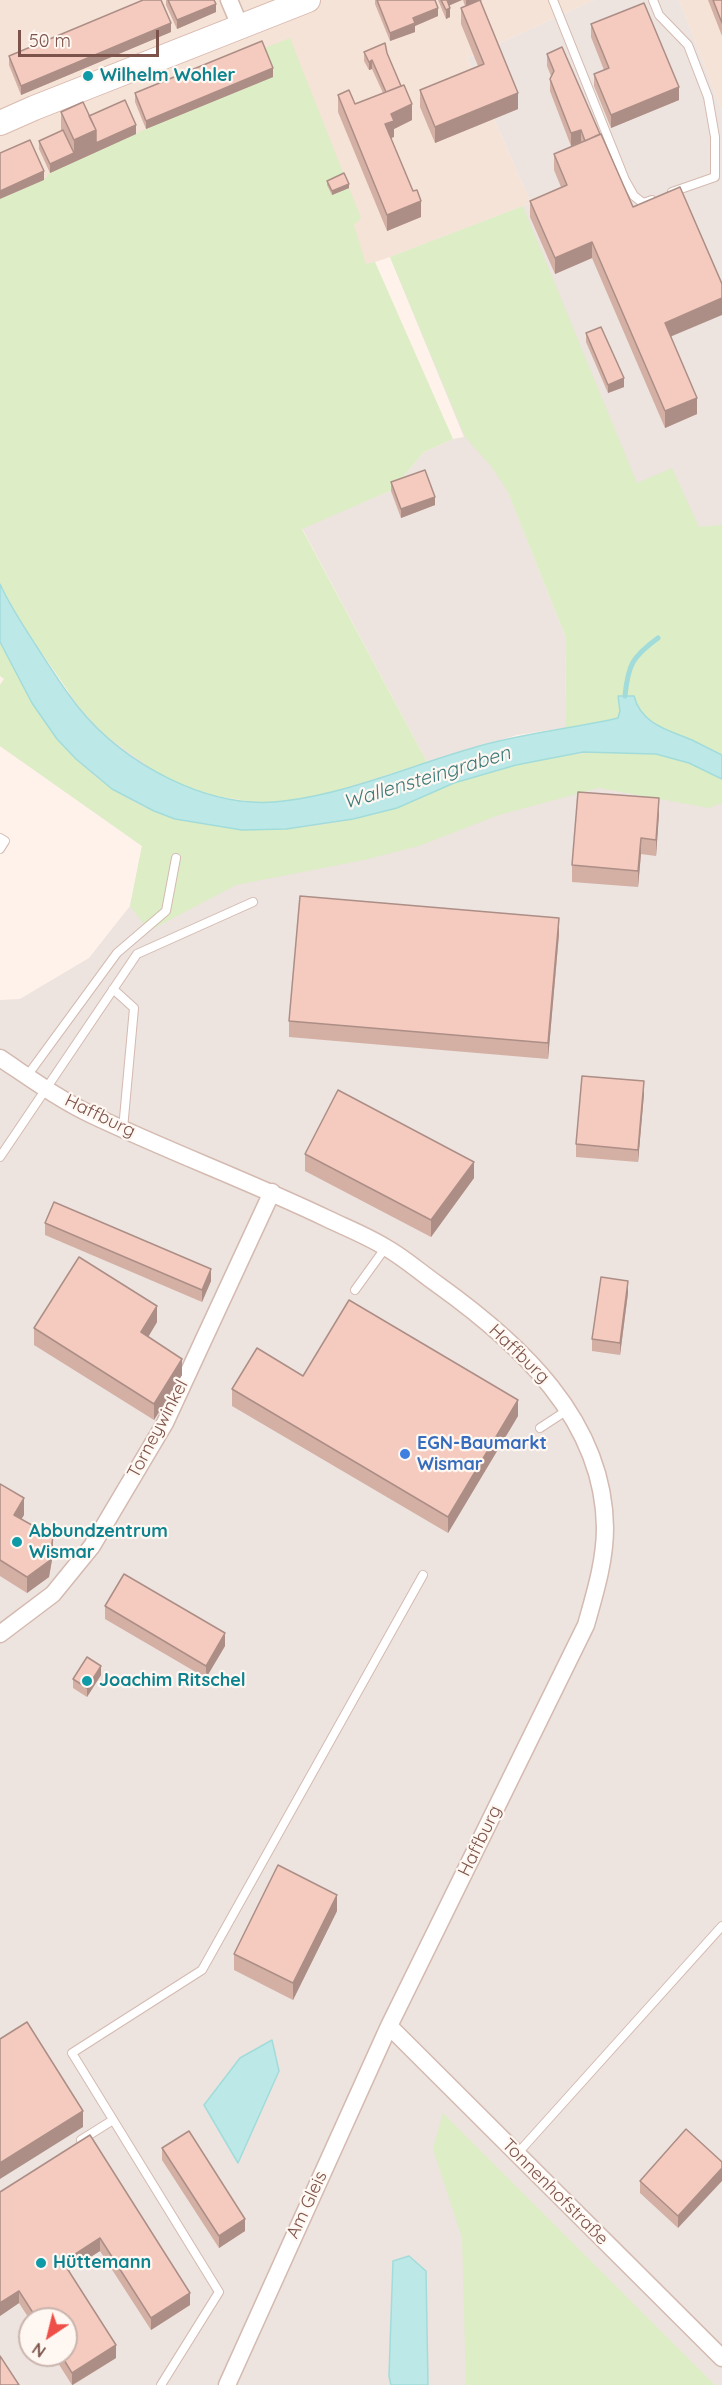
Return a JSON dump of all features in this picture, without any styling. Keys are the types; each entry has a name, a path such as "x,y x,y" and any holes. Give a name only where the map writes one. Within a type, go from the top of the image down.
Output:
{"street":[{"path":"229,0 240,26"},
{"path":"1,119 308,0"},
{"name":"Haffburg","path":"0,1058 46,1089 91,1115 272,1192 386,1247 469,1307 544,1376 569,1409 589,1449 600,1491 605,1527 600,1574 586,1625 389,2026"},
{"name":"Torneywinkel","path":"0,1634 53,1594 92,1546 165,1423 272,1192"},
{"name":"Tonnenhofstraße","path":"389,2026 722,2358"},
{"name":"Am Gleis","path":"227,2385 389,2026"}],"lane":[{"path":"553,0 625,180 634,196 644,203 715,177 715,136 708,97 688,45 660,15 653,0"},
{"path":"0,838 5,842 0,849"},
{"path":"27,1076 117,953 166,911 176,858"},
{"path":"0,1157 137,954 253,902"},
{"path":"113,989 134,1008 123,1129"},
{"path":"355,1290 386,1247"},
{"path":"540,1428 569,1409"},
{"path":"161,2385 219,2292 72,2053 202,1970 423,1575"},
{"path":"517,2154 722,1926"},
{"path":"75,2144 113,2120"}],"shaded area":[{"path":"0,0 594,0 467,58 531,203 390,257 301,287 0,439"},
{"path":"594,0 679,0 722,111 722,547 509,494 566,638 565,728 517,735 427,762 302,528 392,490 424,452 453,439 464,437 390,257 531,203 467,58"},
{"path":"679,0 722,0 722,111"},
{"path":"22,655 211,808 605,735 722,769 722,2385 0,2385 0,1000 20,999 89,958 130,906 142,846 0,746 0,685"}],"green space":[{"path":"290,38 361,218 354,225 366,264 375,262 453,439 424,452 392,490 302,529 427,762 323,795 282,802 255,802 215,796 181,785 155,771 105,735 79,707 22,624 0,584 0,199 44,180 50,173 146,129 262,49"},
{"path":"523,206 637,483 672,468 699,527 722,525 722,755 654,723 636,706 620,711 618,718 565,728 566,638 508,492 491,466 465,437 390,257"},
{"path":"0,643 41,717 69,753 95,776 125,797 176,819 244,830 321,825 396,808 454,783 502,768 552,757 604,752 654,754 672,757 689,764 722,779 722,803 709,808 599,788 499,815 419,846 364,860 236,885 149,931 130,906 142,846 0,746 0,685 4,679 0,676"},
{"path":"443,2113 715,2385 466,2385 462,2238 433,2149"}],"water":[{"name":"Wallensteingraben","path":"0,584 17,616 57,677 78,707 97,728 119,747 170,779 198,791 227,799 256,802 309,797 357,785 494,742 618,718 620,711 618,696 634,696 638,706 649,720 722,755 722,779 689,763 656,754 583,752 516,765 454,783 397,808 353,819 286,829 242,830 175,819 154,811 112,789 76,759 57,739 32,703 0,642"},
{"path":"272,2040 279,2071 238,2163 204,2105 240,2058"},
{"path":"409,2256 426,2271 428,2385 391,2385 389,2376 393,2261"}],"building":[{"path":"143,0 161,0 171,23 21,86 9,56"},
{"path":"168,0 214,0 216,4 177,20"},
{"path":"377,0 435,0 438,8 413,18 415,23 390,33"},
{"path":"441,0 447,0 450,8 446,10"},
{"path":"480,0 518,93 435,127 420,90 484,64 461,8"},
{"path":"713,0 722,0 722,23"},
{"path":"644,3 679,87 611,115 594,74 609,68 591,24"},
{"path":"262,41 273,68 146,121 135,93"},
{"path":"385,43 401,86 386,92 372,60 369,62 364,52"},
{"path":"562,47 600,134 585,141 581,130 571,133 550,79 554,71 547,54"},
{"path":"404,85 412,104 391,114 394,121 385,124 413,191 417,190 421,201 387,215 338,95 349,90 355,104"},
{"path":"125,100 136,125 96,143 96,130 89,116"},
{"path":"83,102 96,130 74,140 61,112"},
{"path":"63,130 74,153 50,164 39,141"},
{"path":"601,134 633,207 680,187 722,284 722,298 665,323 697,398 665,411 592,242 555,258 530,201 567,185 554,154"},
{"path":"30,140 44,171 0,191 0,153"},
{"path":"344,173 349,184 332,191 327,181"},
{"path":"601,327 624,378 608,385 586,333"},
{"path":"425,470 435,497 401,509 391,482"},
{"path":"578,792 659,798 656,840 641,838 638,871 572,865"},
{"path":"300,896 559,918 548,1043 289,1021"},
{"path":"582,1076 644,1081 638,1150 576,1144"},
{"path":"338,1090 474,1162 431,1220 305,1154"},
{"path":"54,1202 211,1269 202,1290 45,1223"},
{"path":"79,1257 157,1306 141,1332 182,1359 154,1404 34,1328"},
{"path":"601,1277 628,1281 620,1343 592,1339"},
{"name":"EGN-Baumarkt Wismar","path":"349,1300 518,1400 448,1517 232,1389 257,1348 303,1376"},
{"name":"Abbundzentrum Wismar","path":"0,1484 24,1498 14,1515 53,1537 49,1561 27,1577 0,1560"},
{"path":"124,1574 225,1633 206,1666 105,1606"},
{"path":"87,1657 101,1666 87,1688 73,1679"},
{"path":"278,1865 337,1895 293,1983 234,1954"},
{"path":"27,2022 83,2111 0,2163 0,2039"},
{"path":"686,2129 722,2162 722,2168 678,2216 640,2181"},
{"path":"189,2131 245,2219 219,2236 162,2148"},
{"name":"Hüttemann","path":"90,2135 190,2293 151,2318 100,2238 63,2262 116,2345 72,2373 68,2367 78,2367 78,2307 29,2307 19,2291 0,2303 0,2192"},
{"path":"0,2356 19,2385 0,2385"}],"waterway":[{"path":"625,696 633,662 658,638"}],"place":[{"name":"Wilhelm Wohler","path":"88,76"},
{"name":"EGN-Baumarkt Wismar","path":"405,1454"},
{"name":"Abbundzentrum Wismar","path":"17,1542"},
{"name":"Joachim Ritschel","path":"87,1681"},
{"name":"Hüttemann","path":"41,2263"}]}
